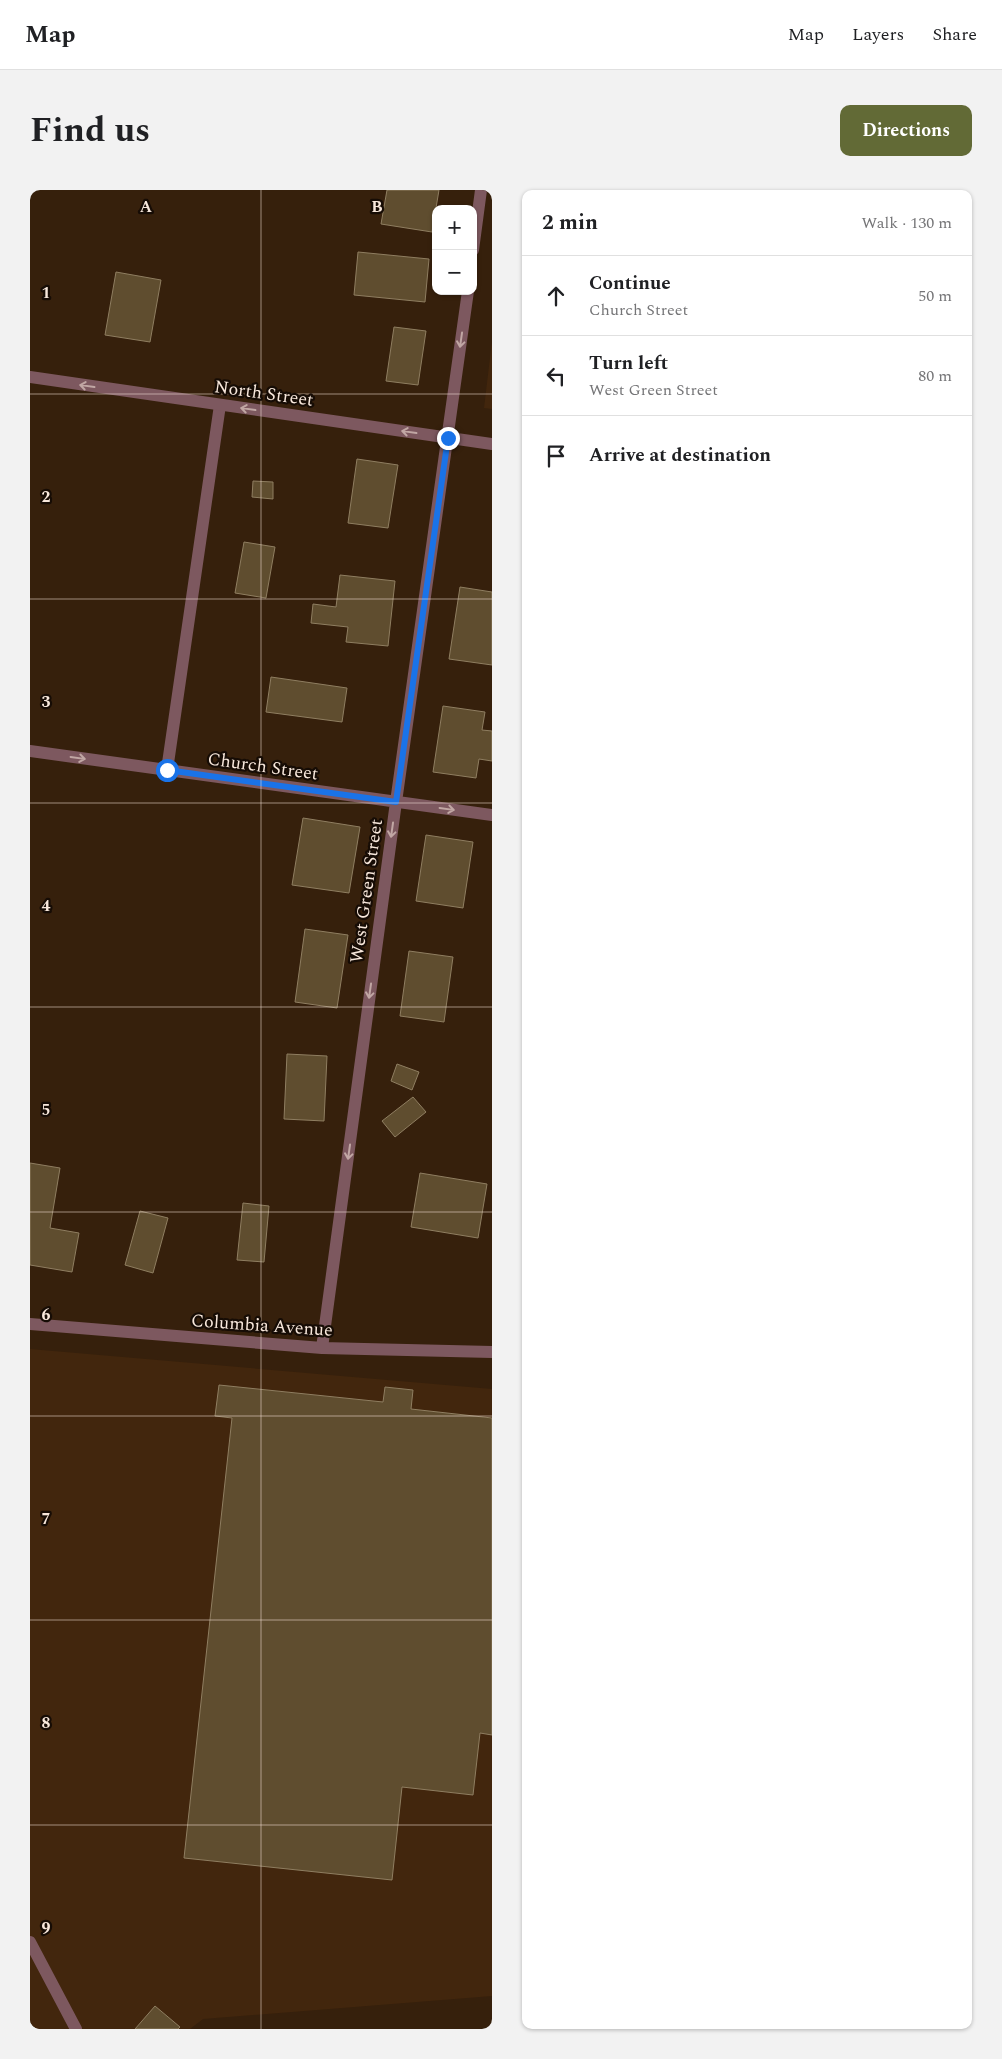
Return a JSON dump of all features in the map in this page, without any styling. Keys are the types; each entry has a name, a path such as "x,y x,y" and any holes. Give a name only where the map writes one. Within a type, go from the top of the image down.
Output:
{"street":[{"path":"477,220 481,190"},
{"name":"West Green Street","path":"322,1348 467,295"},
{"name":"North Street","path":"30,377 492,444"},
{"path":"167,770 220,405"},
{"name":"Church Street","path":"30,751 492,815"},
{"name":"Columbia Avenue","path":"30,1324 322,1348 492,1352"},
{"path":"30,1942 76,2029"}],"shaded area":[{"path":"492,341 492,409 484,408"},
{"path":"30,1349 492,1389 492,1996 203,2019 190,2029 30,2029"}],"building":[{"path":"387,190 439,190 436,205 432,205 432,232 381,224"},
{"path":"358,252 429,259 425,302 354,295"},
{"path":"116,272 161,280 150,342 105,335"},
{"path":"394,327 426,331 418,385 386,381"},
{"path":"357,459 398,465 388,528 348,523"},
{"path":"253,481 273,482 273,499 252,497"},
{"path":"244,542 275,547 266,598 235,593"},
{"path":"340,575 395,581 388,646 346,642 348,627 311,623 313,604 336,607"},
{"path":"460,587 492,592 492,665 449,659"},
{"path":"271,677 347,688 342,722 266,712"},
{"path":"443,706 485,712 482,730 492,731 492,761 479,759 476,778 433,772"},
{"path":"303,818 360,827 349,893 292,885"},
{"path":"426,835 473,842 463,908 416,901"},
{"path":"305,929 348,935 337,1008 295,1002"},
{"path":"409,951 453,957 444,1022 400,1016"},
{"path":"287,1054 327,1056 324,1121 284,1119"},
{"path":"397,1064 419,1072 412,1090 391,1081"},
{"path":"413,1097 426,1112 395,1137 382,1121"},
{"path":"30,1163 60,1168 50,1228 79,1233 72,1272 30,1265"},
{"path":"420,1173 487,1184 478,1238 411,1227"},
{"path":"243,1203 269,1206 264,1262 237,1260"},
{"path":"140,1211 168,1218 153,1273 125,1265"},
{"path":"219,1385 383,1402 385,1387 413,1390 411,1409 492,1418 492,1735 480,1733 473,1795 402,1787 392,1880 184,1858 232,1418 215,1416"},
{"path":"155,2006 180,2027 178,2029 135,2029"}],"route":[{"path":"167,770 396,802 448,438"}]}
